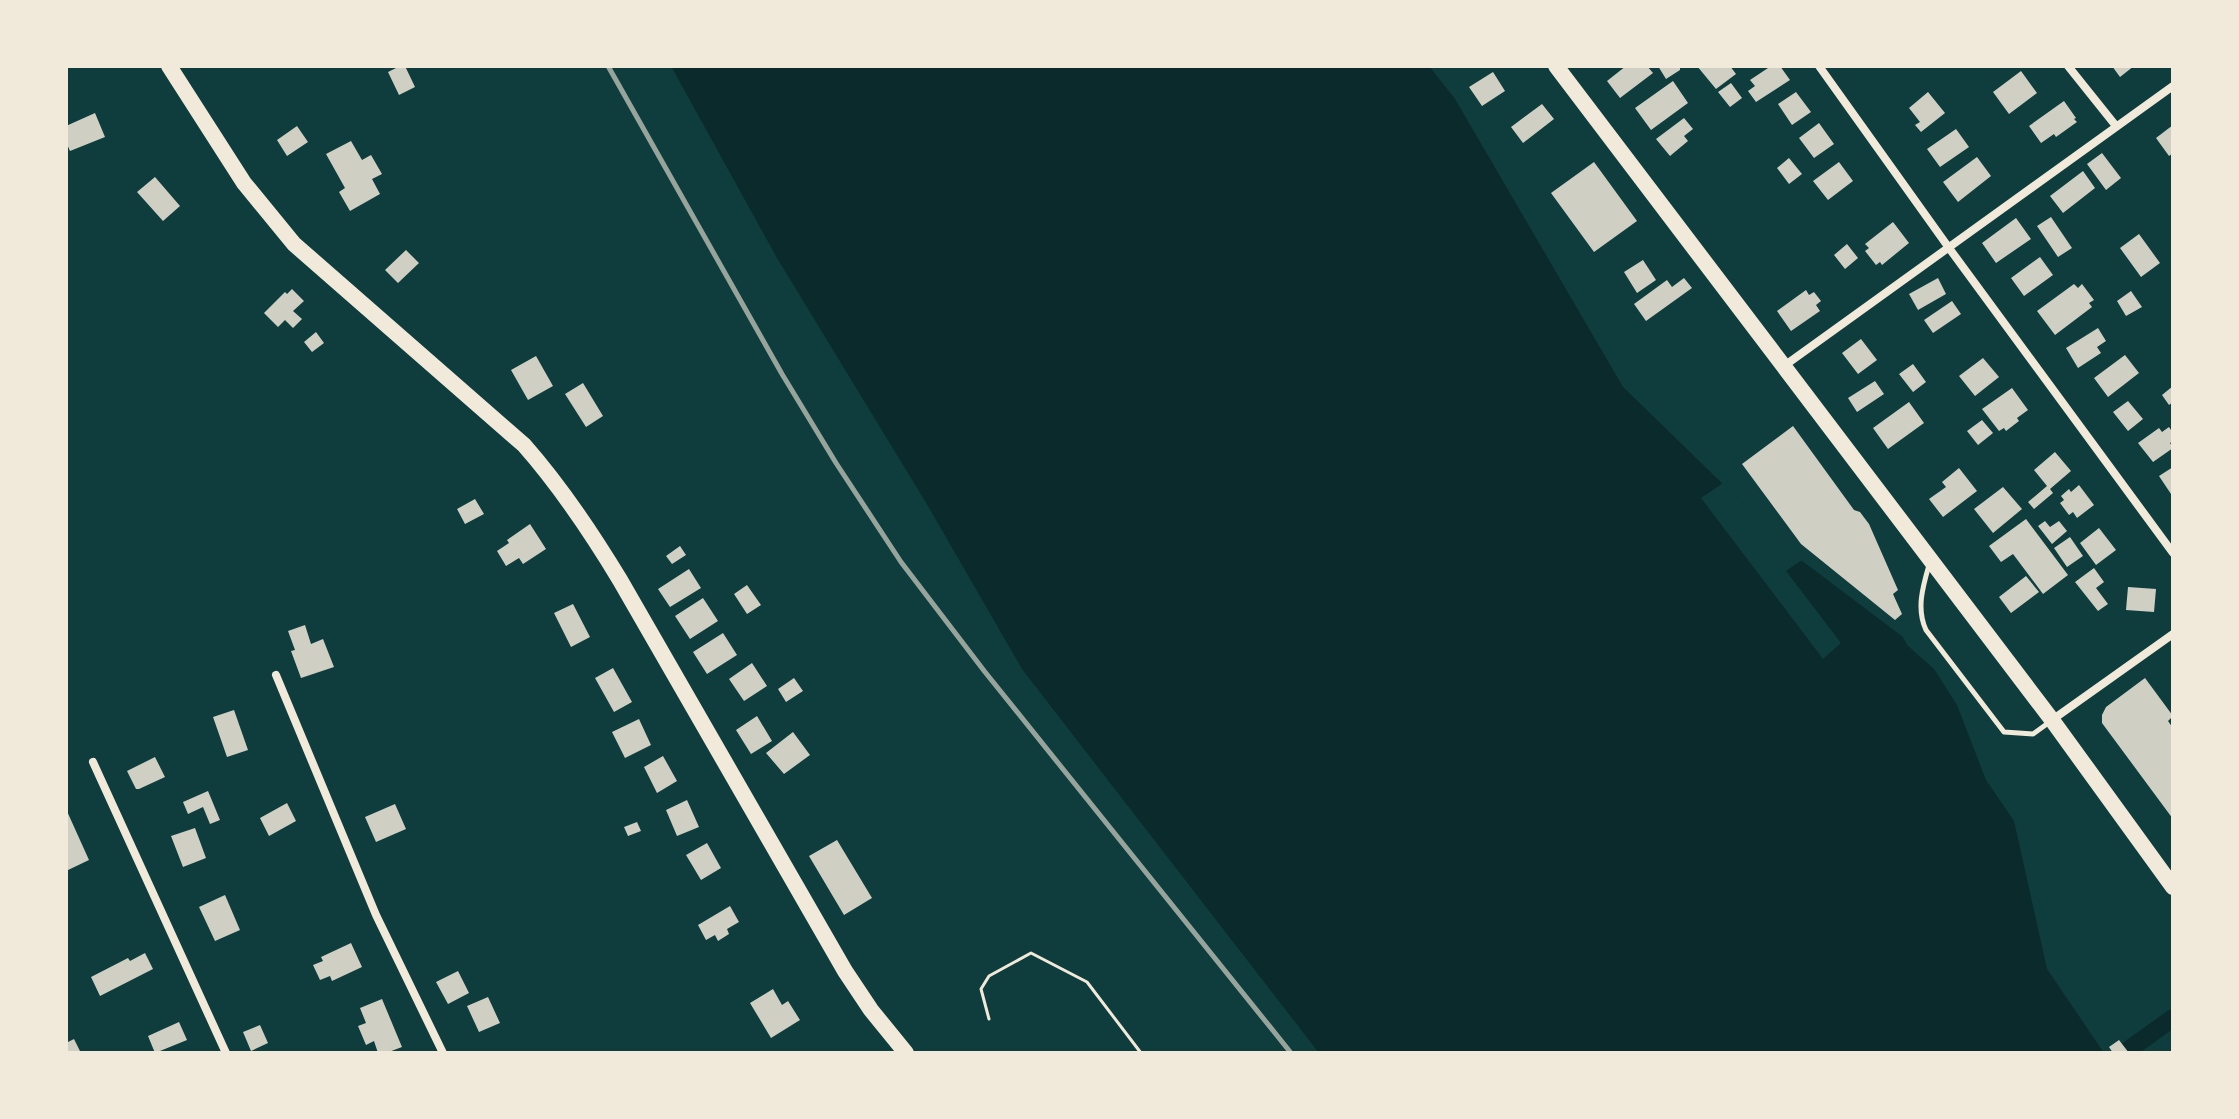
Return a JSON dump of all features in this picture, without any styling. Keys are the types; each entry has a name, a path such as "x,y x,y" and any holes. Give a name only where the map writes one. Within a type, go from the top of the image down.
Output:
{"main road":[{"path":"169,66 244,183 294,244 524,445 553,478 620,580 845,971 871,1010 906,1053"},
{"path":"1556,66 2052,720 2173,887"}],"street":[{"path":"1819,66 2173,553"},
{"path":"2068,66 2116,126"},
{"path":"1784,366 2173,86"},
{"path":"2052,720 2173,634"},
{"path":"276,675 376,915 443,1053"},
{"path":"93,762 226,1053"}],"lane":[{"path":"1930,560 1921,594 1926,630 2004,732 2033,734 2052,720"}],"path":[{"path":"989,1019 981,989 989,976 1031,953 1087,982 1141,1053"}],"water":[{"path":"671,66 1429,66 1455,99 1623,387 1801,560 1903,637 1907,645 1934,669 1957,705 1986,780 2014,821 2047,969 2104,1053 1319,1053 1022,669 928,506 777,258"}],"pier":[{"path":"1723,483 1802,560 1786,571 1841,643 1823,659 1701,498"}],"building":[{"path":"405,66 415,87 399,95 388,72"},
{"path":"1626,66 1647,66 1653,73 1620,98 1607,81"},
{"path":"1658,66 1680,66 1680,70 1666,79"},
{"path":"1697,66 1730,66 1736,74 1716,89"},
{"path":"1771,66 1780,66 1790,80 1756,102 1748,91 1755,86 1750,80"},
{"path":"2112,66 2134,66 2120,77"},
{"path":"2021,71 2037,93 2009,114 1993,92"},
{"path":"1493,72 1505,91 1482,106 1469,87"},
{"path":"1673,81 1688,103 1651,130 1635,108"},
{"path":"1731,83 1742,98 1730,107 1718,92"},
{"path":"1796,92 1811,112 1792,125 1778,104"},
{"path":"1928,92 1945,113 1921,132 1915,125 1920,122 1909,108"},
{"path":"2064,101 2077,122 2041,143 2029,126"},
{"path":"1542,104 1554,119 1523,143 1511,127"},
{"path":"95,113 105,137 70,151 66,142 66,126"},
{"path":"1684,118 1693,129 1684,136 1688,141 1670,156 1656,139"},
{"path":"1819,123 1834,144 1814,158 1799,138"},
{"path":"2173,125 2173,153 2169,156 2156,138"},
{"path":"297,126 308,142 287,156 277,140"},
{"path":"1956,129 1969,147 1940,167 1927,149"},
{"path":"351,141 362,160 371,155 382,174 372,179 380,194 350,211 339,192 345,188 326,154"},
{"path":"2102,153 2121,178 2106,190 2087,164"},
{"path":"1977,157 1991,176 1958,202 1943,182"},
{"path":"1789,158 1802,174 1789,184 1777,168"},
{"path":"1594,162 1637,221 1594,252 1551,193"},
{"path":"1839,162 1853,181 1828,200 1813,181"},
{"path":"2083,171 2095,188 2063,213 2050,196"},
{"path":"155,177 180,206 163,221 137,192"},
{"path":"2051,217 2072,248 2058,257 2037,226"},
{"path":"2016,218 2031,239 1996,263 1982,243"},
{"path":"1893,222 1909,243 1882,265 1880,262 1876,265 1865,251 1869,248 1865,244"},
{"path":"2139,234 2160,263 2141,277 2120,248"},
{"path":"1847,244 1858,258 1845,269 1834,255"},
{"path":"406,250 419,263 398,283 385,270"},
{"path":"2040,257 2053,275 2024,296 2011,278"},
{"path":"1643,260 1656,280 1637,293 1624,272"},
{"path":"1684,278 1692,288 1646,321 1634,304 1667,280 1672,287"},
{"path":"1938,278 1946,294 1918,310 1909,294"},
{"path":"2074,284 2078,288 2082,284 2094,300 2089,303 2092,307 2055,335 2037,311"},
{"path":"292,289 304,301 293,311 302,319 293,328 285,320 278,327 264,313"},
{"path":"1806,290 1809,295 1814,292 1821,301 1816,305 1820,311 1791,331 1777,311"},
{"path":"2131,291 2142,307 2126,316 2117,301"},
{"path":"1952,301 1961,314 1933,333 1924,320"},
{"path":"2098,328 2106,341 2097,347 2101,353 2078,368 2066,348"},
{"path":"316,332 324,343 312,352 304,342"},
{"path":"1861,339 1877,360 1858,374 1842,353"},
{"path":"2125,355 2139,373 2108,397 2094,378"},
{"path":"536,356 553,386 528,400 511,370"},
{"path":"1983,358 1999,377 1975,396 1959,376"},
{"path":"1913,364 1926,382 1913,392 1899,374"},
{"path":"1875,381 1884,394 1857,412 1848,398"},
{"path":"583,383 603,416 586,427 565,394"},
{"path":"2173,386 2173,402 2169,405 2162,395"},
{"path":"2012,388 2028,410 2006,431 2004,428 1999,431 1982,409"},
{"path":"2128,401 2143,419 2128,431 2113,412"},
{"path":"1909,402 1924,423 1888,449 1873,428"},
{"path":"1982,420 1993,433 1978,445 1967,431"},
{"path":"1793,426 1854,510 1860,512 1869,524 1898,590 1893,594 1902,614 1895,620 1801,544 1742,464"},
{"path":"2169,427 2173,433 2170,443 2173,448 2153,462 2138,443 2159,428 2162,432"},
{"path":"2055,452 2071,471 2050,489 2053,493 2034,509 2028,502 2047,486 2034,470"},
{"path":"2173,467 2173,497 2159,476"},
{"path":"1959,468 1977,491 1943,517 1929,499 1946,487 1942,482"},
{"path":"2079,485 2094,505 2077,518 2073,512 2069,515 2060,503 2064,500 2061,496"},
{"path":"2003,487 2022,509 1993,533 1974,509"},
{"path":"475,499 484,514 465,524 457,509"},
{"path":"2026,519 2068,575 2043,594 2013,554 2001,562 1989,546"},
{"path":"2045,521 2050,527 2059,521 2067,531 2052,544 2038,526"},
{"path":"530,524 546,549 523,564 519,558 506,566 497,551"},
{"path":"2099,528 2116,550 2096,565 2080,543"},
{"path":"2070,537 2083,556 2067,567 2054,548"},
{"path":"680,546 686,555 672,564 666,556"},
{"path":"2094,568 2104,582 2096,588 2108,604 2098,611 2075,582"},
{"path":"689,569 701,588 670,607 658,589"},
{"path":"2026,576 2039,592 2011,613 1999,597"},
{"path":"747,585 761,605 747,614 734,594"},
{"path":"2128,587 2156,589 2154,612 2126,610"},
{"path":"703,598 718,621 690,639 675,616"},
{"path":"573,604 590,637 571,647 554,613"},
{"path":"305,625 311,644 323,639 334,667 301,678 291,651 295,650 288,631"},
{"path":"723,633 737,655 707,674 693,652"},
{"path":"752,663 767,686 744,701 729,679"},
{"path":"613,668 632,702 614,712 595,678"},
{"path":"794,678 803,691 786,702 778,689"},
{"path":"2145,678 2173,716 2168,721 2173,728 2173,819 2102,723 2106,707"},
{"path":"234,710 248,750 227,757 213,717"},
{"path":"757,716 772,741 751,754 736,730"},
{"path":"639,719 651,745 625,758 612,732"},
{"path":"793,732 810,755 784,774 766,753"},
{"path":"663,756 677,781 657,793 644,767"},
{"path":"155,757 165,777 136,789 127,771"},
{"path":"208,791 220,820 210,824 203,807 188,814 183,802"},
{"path":"687,800 699,827 677,836 666,810"},
{"path":"287,803 296,821 269,836 260,818"},
{"path":"395,804 406,829 376,842 365,817"},
{"path":"66,809 89,860 66,871"},
{"path":"637,822 641,831 628,836 624,827"},
{"path":"195,828 206,858 183,867 171,836"},
{"path":"837,840 872,898 844,915 809,856"},
{"path":"707,843 721,868 701,880 686,855"},
{"path":"225,895 240,930 215,941 199,907"},
{"path":"730,906 739,922 727,929 729,934 718,941 715,935 706,940 698,925"},
{"path":"351,943 362,967 332,981 330,976 320,980 313,965 323,961 321,957"},
{"path":"145,953 153,969 100,996 91,977"},
{"path":"458,971 469,993 448,1004 436,982"},
{"path":"773,989 782,1005 788,1001 800,1020 771,1038 750,1003"},
{"path":"488,997 500,1023 479,1032 467,1006"},
{"path":"382,999 402,1047 378,1053 374,1041 366,1045 358,1026 366,1023 360,1008"},
{"path":"179,1022 187,1040 155,1053 148,1036"},
{"path":"260,1025 268,1043 251,1051 243,1032"},
{"path":"74,1039 81,1053 66,1053 66,1043"},
{"path":"2119,1040 2129,1053 2113,1053 2109,1047"}],"waterway":[{"path":"2124,1053 2173,1018"}],"railway":[{"path":"608,66 782,374 901,562 985,672 1291,1053"}]}
